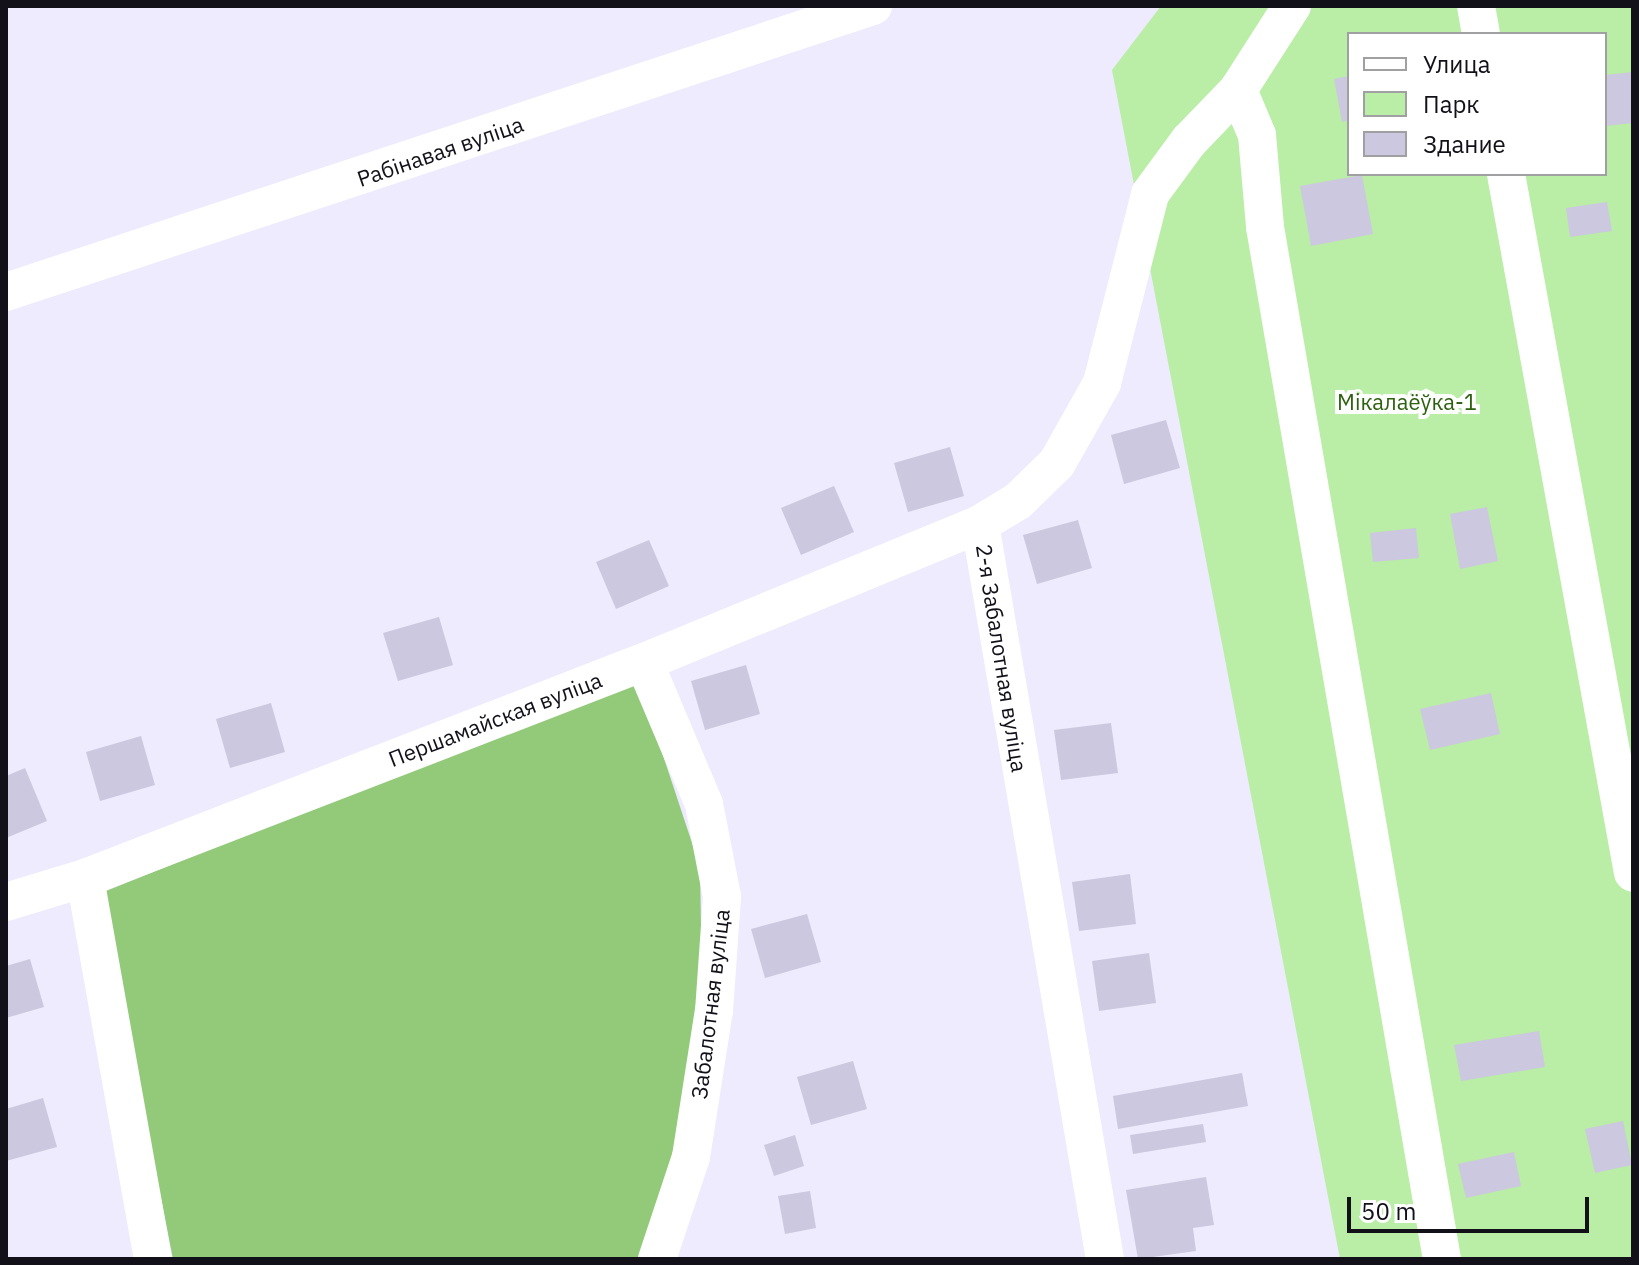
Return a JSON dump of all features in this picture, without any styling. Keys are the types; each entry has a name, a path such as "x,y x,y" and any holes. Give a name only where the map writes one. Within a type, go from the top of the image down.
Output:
{"street":[{"name":"Рабінавая вуліца","path":"6,292 873,6"},
{"name":"2-я Забалотная вуліца","path":"1105,1259 980,524 1037,483 1088,415 1114,351 1150,194 1189,141 1238,90 1292,6"},
{"path":"1476,6 1481,32"},
{"path":"1238,90 1257,135 1265,227 1442,1259"},
{"path":"1506,176 1633,873"},
{"name":"Першамайская вуліца","path":"6,902 85,878 644,662 980,524"},
{"name":"Забалотная вуліца","path":"644,662 704,804 722,897 714,1010 691,1157 657,1259"},
{"path":"85,878 153,1259"}],"green space":[{"name":"Мікалаёўка-1","path":"1161,6 1633,6 1633,1259 1340,1259 1112,70"},
{"path":"639,683 700,867 702,986 688,1101 644,1259 173,1259 101,893 622,684"}],"building":[{"path":"1633,72 1633,123 1607,126 1607,75"},
{"path":"1347,76 1347,121 1342,122 1334,79"},
{"path":"1362,176 1373,234 1311,246 1300,186"},
{"path":"1607,202 1612,231 1570,237 1566,208"},
{"path":"1166,420 1180,468 1124,484 1111,435"},
{"path":"950,447 964,496 908,512 894,463"},
{"path":"834,486 854,532 801,555 781,508"},
{"path":"1487,507 1498,561 1460,569 1450,514"},
{"path":"1078,520 1092,568 1037,584 1023,535"},
{"path":"1416,528 1419,558 1373,562 1370,533"},
{"path":"649,540 669,586 616,609 596,562"},
{"path":"439,617 453,665 398,681 383,633"},
{"path":"746,665 760,714 705,730 691,681"},
{"path":"1491,693 1500,734 1430,750 1420,709"},
{"path":"271,703 285,752 230,768 216,719"},
{"path":"1111,723 1118,773 1061,780 1054,730"},
{"path":"141,736 155,785 100,801 86,752"},
{"path":"25,768 47,821 6,838 6,776"},
{"path":"1130,874 1136,924 1079,931 1072,882"},
{"path":"807,914 821,962 765,978 751,929"},
{"path":"1149,953 1156,1003 1099,1011 1092,961"},
{"path":"30,959 44,1007 6,1018 6,966"},
{"path":"1539,1031 1545,1067 1461,1081 1454,1045"},
{"path":"853,1061 867,1109 811,1125 797,1077"},
{"path":"1242,1073 1248,1106 1118,1129 1113,1096"},
{"path":"43,1098 57,1147 6,1161 6,1109"},
{"path":"1623,1121 1632,1165 1595,1173 1585,1129"},
{"path":"1203,1124 1206,1142 1133,1154 1130,1135"},
{"path":"795,1135 804,1166 774,1176 764,1145"},
{"path":"1514,1152 1521,1186 1466,1198 1458,1164"},
{"path":"1206,1177 1214,1225 1193,1228 1196,1251 1138,1259 1126,1190"},
{"path":"810,1191 816,1228 785,1234 778,1196"}]}
